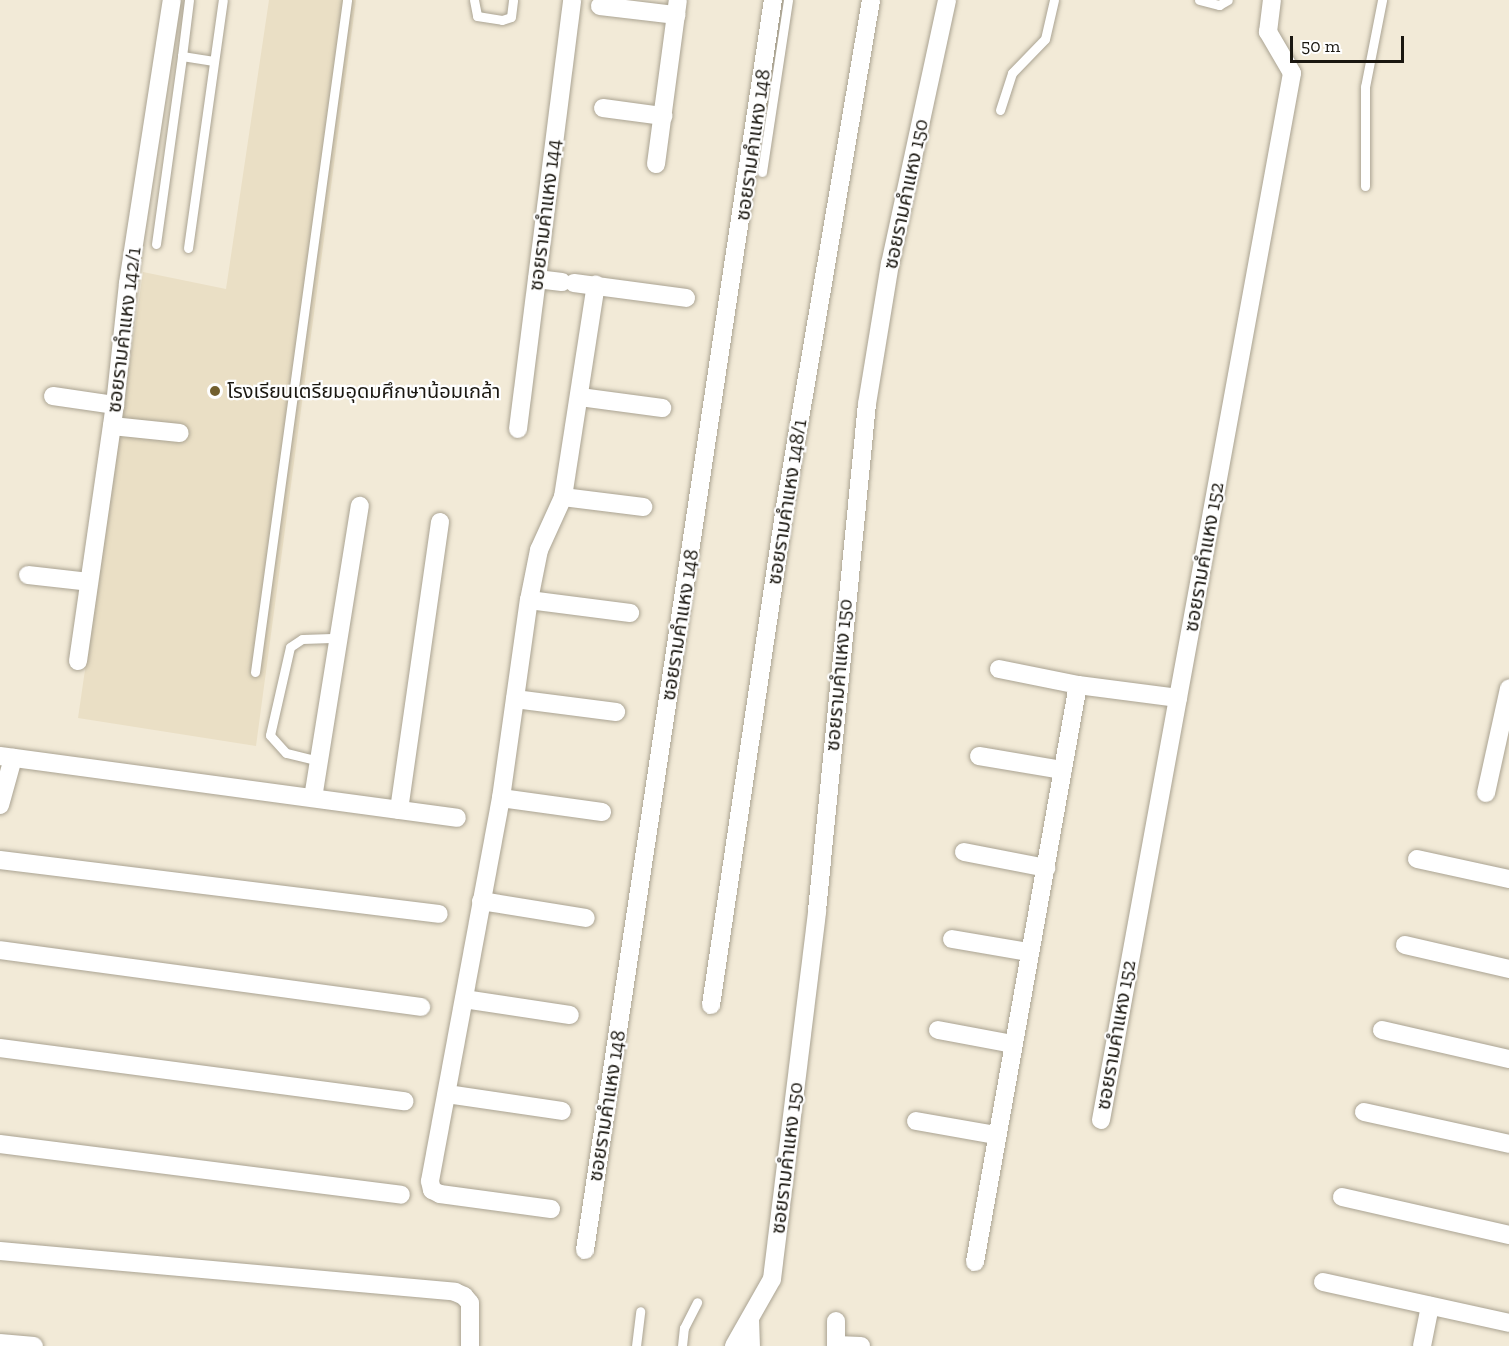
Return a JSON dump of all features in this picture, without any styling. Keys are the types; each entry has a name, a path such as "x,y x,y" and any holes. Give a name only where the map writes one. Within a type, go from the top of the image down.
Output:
{"street":[{"name":"ซอยรามคำแหง 142/1","path":"78,661 116,405 128,283 172,0"},
{"name":"ซอยรามคำแหง 144","path":"518,429 572,0"},
{"name":"ซอยรามคำแหง 148","path":"585,1250 774,0"},
{"name":"ซอยรามคำแหง 148/1","path":"711,1005 785,507 871,0"},
{"name":"ซอยรามคำแหง 150","path":"734,1346 772,1279 817,911 867,404 890,264 947,0"},
{"name":"ซอยรามคำแหง 152","path":"1101,1120 1292,73 1268,32 1272,0"},
{"path":"600,6 677,7 656,164"},
{"path":"603,108 663,116"},
{"path":"537,279 686,298"},
{"path":"551,1209 440,1194 432,1190 430,1181 501,798 529,600 539,550 563,498 596,285"},
{"path":"53,396 116,405"},
{"path":"580,397 662,408"},
{"path":"112,426 180,434"},
{"path":"563,498 644,507"},
{"path":"313,798 360,506"},
{"path":"399,810 440,522"},
{"path":"28,575 89,582"},
{"path":"529,600 630,613"},
{"path":"999,669 1078,685 1178,698"},
{"path":"975,1262 995,1135 1078,685"},
{"path":"1486,793 1509,688"},
{"path":"515,699 616,712"},
{"path":"980,756 1063,770"},
{"path":"0,806 7,757 457,818"},
{"path":"501,798 602,812"},
{"path":"964,852 1046,868"},
{"path":"1417,859 1509,879"},
{"path":"0,860 439,914"},
{"path":"481,902 586,918"},
{"path":"952,939 1029,952"},
{"path":"1405,945 1509,969"},
{"path":"0,950 421,1007"},
{"path":"464,999 570,1015"},
{"path":"938,1030 1013,1044"},
{"path":"1382,1030 1509,1059"},
{"path":"0,1048 405,1101"},
{"path":"447,1094 562,1111"},
{"path":"1364,1112 1509,1144"},
{"path":"916,1121 995,1135"},
{"path":"0,1144 401,1195"},
{"path":"1342,1197 1509,1235"},
{"path":"0,1251 454,1292 464,1296 470,1303 470,1346"},
{"path":"1323,1282 1509,1323"},
{"path":"1422,1346 1430,1306"},
{"path":"750,1319 751,1346"},
{"path":"836,1321 836,1346 861,1346"},
{"path":"0,1343 33,1346"}],"lane":[{"path":"156,244 189,0"},
{"path":"188,248 223,0"},
{"path":"255,672 347,0"},
{"path":"474,0 477,16 502,20 511,17 513,0"},
{"path":"762,172 788,0"},
{"path":"1000,110 1012,73 1045,39 1054,0"},
{"path":"1199,0 1219,5 1228,0"},
{"path":"1365,186 1365,87 1382,0"},
{"path":"182,56 214,61"},
{"path":"319,761 286,753 275,745 270,735 290,647 302,639 339,638"},
{"path":"682,1346 684,1328 697,1302"},
{"path":"636,1346 640,1311"}],"shaded area":[{"name":"โรงเรียนเตรียมอุดมศึกษาน้อมเกล้า","path":"269,0 356,0 256,746 78,718 143,272 226,289"}],"place":[{"name":"โรงเรียนเตรียมอุดมศึกษาน้อมเกล้า","path":"215,391"}]}
